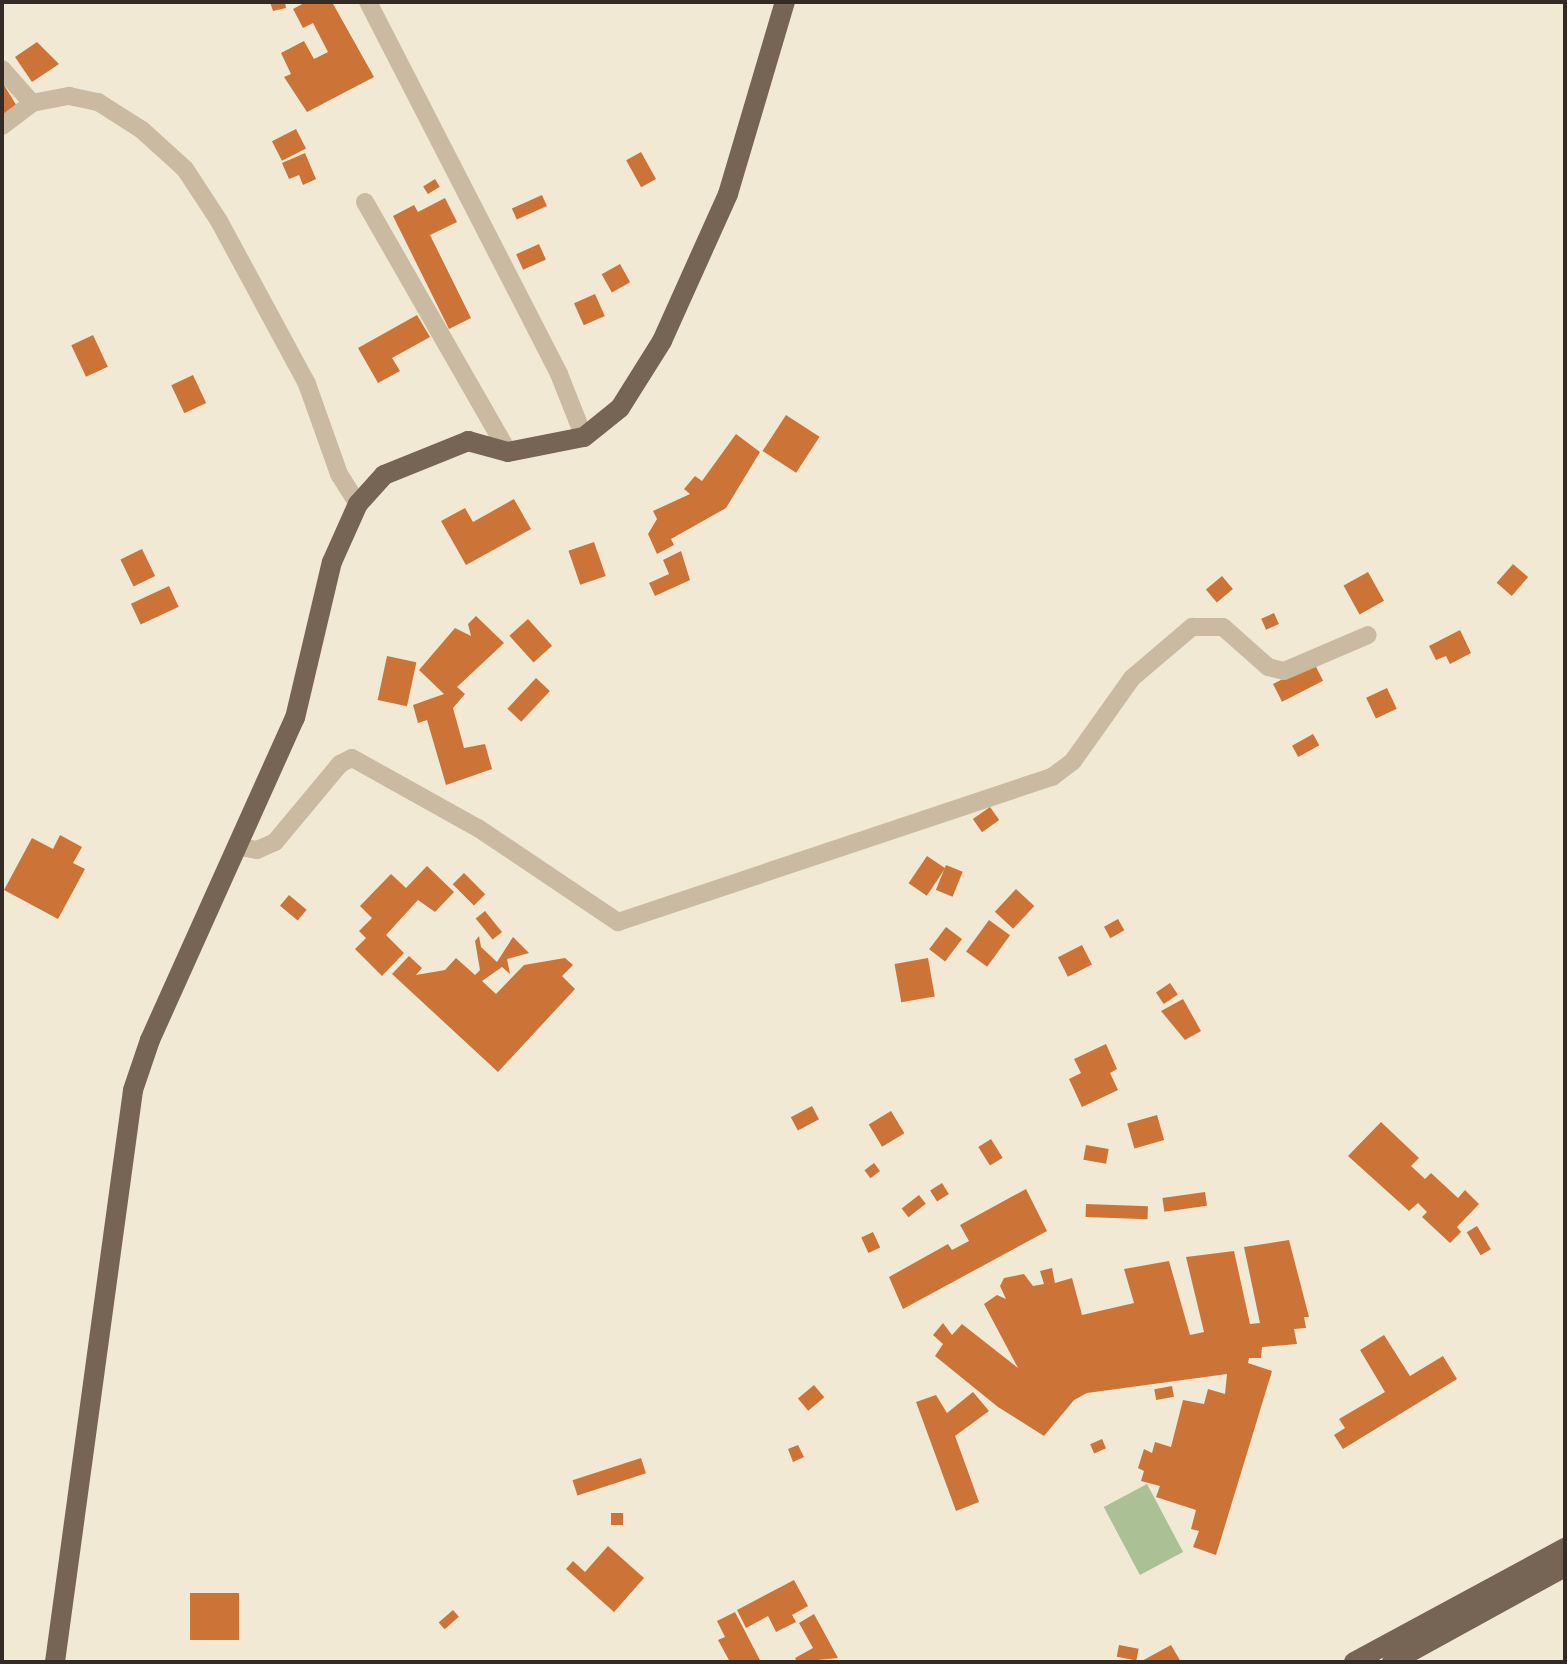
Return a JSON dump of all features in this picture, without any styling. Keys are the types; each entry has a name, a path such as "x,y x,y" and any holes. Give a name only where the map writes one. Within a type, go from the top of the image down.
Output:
{"main road":[{"path":"55,1662 133,1090 150,1040 240,847 295,718 332,562 358,504 384,475 468,441 508,452 584,437 620,408 662,341 728,194 785,2"},
{"path":"1354,1662 1565,1548"},
{"path":"1392,1662 1565,1567"}],"street":[{"path":"368,2 559,374 584,437"},
{"path":"2,69 32,103"},
{"path":"2,126 32,103 69,96 98,102 142,130 185,169 219,221 307,384 339,474 358,504"},
{"path":"365,202 508,452"},
{"path":"240,847 257,850 275,842 340,764 352,758 478,828 618,922 1052,777 1073,761 1132,678 1192,627 1212,625 1230,630 1275,670 1368,635"}],"green space":[{"path":"1147,1484 1183,1552 1140,1575 1104,1507"}],"building":[{"path":"270,2 285,2 286,8 273,11"},
{"path":"306,2 332,2 374,77 307,112 284,77 291,74 281,53 304,41 314,59 328,52 313,23 303,28 293,9"},
{"path":"37,42 59,64 32,82 15,57"},
{"path":"2,86 21,113 2,124"},
{"path":"296,129 306,149 282,161 272,141"},
{"path":"641,152 656,179 641,187 626,160"},
{"path":"305,153 316,179 303,185 299,175 289,179 282,163"},
{"path":"435,179 440,187 428,194 423,186"},
{"path":"542,195 547,206 517,219 512,208"},
{"path":"445,198 457,222 430,235 471,318 449,329 393,216 414,205 418,212"},
{"path":"539,244 546,260 523,270 516,254"},
{"path":"620,264 630,282 612,293 602,274"},
{"path":"595,294 605,316 584,325 574,303"},
{"path":"417,315 430,337 392,358 400,371 378,383 358,348"},
{"path":"93,335 108,367 86,377 71,345"},
{"path":"193,375 206,403 184,413 171,385"},
{"path":"786,415 820,437 796,473 763,451"},
{"path":"736,434 760,452 726,508 671,539 674,545 657,554 648,534 657,519 653,511 690,494 684,489 695,476 702,481"},
{"path":"514,499 531,529 466,565 441,521 465,508 473,522"},
{"path":"594,542 606,576 580,585 568,551"},
{"path":"142,549 155,576 134,586 120,560"},
{"path":"681,551 690,580 655,596 649,583 669,574 663,560"},
{"path":"1513,564 1528,577 1512,596 1497,583"},
{"path":"1368,572 1384,601 1360,614 1344,586"},
{"path":"1222,576 1233,589 1217,603 1206,589"},
{"path":"169,586 179,607 141,625 131,604"},
{"path":"1274,613 1279,624 1266,630 1261,619"},
{"path":"476,616 504,643 457,687 465,694 453,708 464,748 485,744 492,769 446,785 427,720 418,723 413,705 444,694 419,670 455,628 471,636 468,624"},
{"path":"528,619 552,646 534,662 509,636"},
{"path":"1460,630 1471,653 1450,664 1446,656 1436,660 1429,646"},
{"path":"387,656 416,662 407,706 378,700"},
{"path":"1314,663 1323,681 1282,702 1273,684"},
{"path":"536,678 550,691 521,722 507,709"},
{"path":"1387,688 1397,709 1376,719 1366,698"},
{"path":"1313,734 1319,745 1298,757 1292,746"},
{"path":"990,807 999,820 982,832 973,819"},
{"path":"60,835 82,847 73,863 85,869 58,919 4,890 32,838 53,849"},
{"path":"927,856 945,868 927,896 909,883"},
{"path":"946,865 963,872 953,897 936,890"},
{"path":"427,866 454,892 435,912 418,900 386,935 404,953 382,976 355,949 366,938 359,931 372,918 360,906 391,874 406,888"},
{"path":"464,873 485,894 474,906 453,884"},
{"path":"1016,889 1034,906 1013,929 995,912"},
{"path":"289,895 307,910 298,921 280,906"},
{"path":"485,911 502,932 493,940 476,919"},
{"path":"1118,919 1124,930 1110,938 1104,927"},
{"path":"989,920 1010,935 987,967 966,952"},
{"path":"946,927 962,939 945,961 929,949"},
{"path":"479,936 481,947 497,962 513,937 529,953 507,959 510,974 502,967 482,981 496,994 524,965 565,958 573,965 562,976 575,989 498,1072 392,974 409,956 422,968 416,975 445,970 456,958 475,975 480,970 475,941"},
{"path":"1082,945 1092,965 1068,977 1058,957"},
{"path":"928,958 935,996 901,1002 895,964"},
{"path":"1170,983 1178,995 1164,1004 1156,993"},
{"path":"1183,999 1201,1031 1185,1040 1161,1011"},
{"path":"1106,1044 1117,1069 1110,1073 1118,1090 1082,1107 1069,1079 1081,1073 1074,1059"},
{"path":"812,1106 819,1119 798,1131 791,1117"},
{"path":"891,1111 904,1133 882,1147 869,1124"},
{"path":"1157,1115 1164,1140 1134,1149 1127,1124"},
{"path":"1381,1122 1419,1158 1411,1166 1425,1179 1431,1173 1458,1198 1465,1190 1479,1204 1457,1227 1461,1232 1450,1243 1422,1217 1427,1212 1418,1203 1409,1211 1348,1156"},
{"path":"991,1139 1003,1158 990,1166 978,1147"},
{"path":"1086,1145 1109,1149 1106,1164 1083,1160"},
{"path":"874,1163 880,1171 870,1178 864,1170"},
{"path":"942,1183 949,1194 937,1201 930,1190"},
{"path":"1026,1189 1047,1231 903,1309 889,1277 948,1244 952,1250 969,1241 960,1225"},
{"path":"1205,1192 1207,1206 1164,1212 1162,1198"},
{"path":"919,1195 926,1204 908,1217 902,1209"},
{"path":"1086,1204 1148,1206 1148,1219 1086,1217"},
{"path":"1477,1226 1491,1249 1481,1255 1467,1232"},
{"path":"873,1232 880,1247 868,1253 861,1237"},
{"path":"1289,1240 1309,1317 1304,1317 1306,1328 1294,1329 1297,1344 1262,1347 1261,1358 1249,1358 1248,1363 1272,1371 1216,1555 1193,1547 1199,1531 1191,1529 1196,1510 1156,1497 1160,1486 1141,1481 1144,1471 1138,1468 1144,1449 1152,1453 1155,1442 1171,1447 1183,1400 1204,1404 1208,1389 1225,1394 1227,1374 1087,1393 1074,1400 1044,1436 998,1407 935,1356 943,1344 933,1335 943,1323 952,1335 962,1324 1018,1368 984,1304 997,1295 1006,1299 1000,1286 1004,1278 1024,1274 1033,1286 1044,1284 1040,1271 1052,1268 1055,1283 1072,1278 1082,1315 1134,1303 1124,1269 1169,1261 1190,1335 1204,1332 1186,1257 1234,1251 1250,1324 1260,1323 1244,1247"},
{"path":"1384,1335 1410,1376 1443,1356 1457,1379 1343,1449 1334,1435 1345,1428 1339,1419 1385,1392 1360,1350"},
{"path":"814,1385 824,1397 808,1411 798,1398"},
{"path":"1172,1386 1174,1397 1156,1400 1154,1389"},
{"path":"973,1392 989,1411 955,1436 979,1502 956,1511 916,1402 936,1395 947,1413"},
{"path":"1102,1439 1106,1448 1094,1453 1090,1444"},
{"path":"798,1445 804,1457 793,1462 788,1449"},
{"path":"641,1458 646,1473 577,1495 573,1480"},
{"path":"611,1513 623,1513 623,1525 611,1525"},
{"path":"608,1546 644,1578 614,1612 566,1569 573,1561 585,1572"},
{"path":"794,1580 808,1606 792,1615 796,1622 776,1632 768,1616 746,1628 737,1610"},
{"path":"190,1593 239,1593 239,1640 190,1640"},
{"path":"453,1610 459,1617 445,1629 439,1622"},
{"path":"735,1612 761,1662 730,1662 718,1640 725,1637 717,1621"},
{"path":"814,1614 838,1658 797,1662 795,1658 813,1648 799,1623"},
{"path":"1119,1645 1139,1649 1136,1661 1117,1657"},
{"path":"1171,1645 1181,1662 1140,1662"}]}
